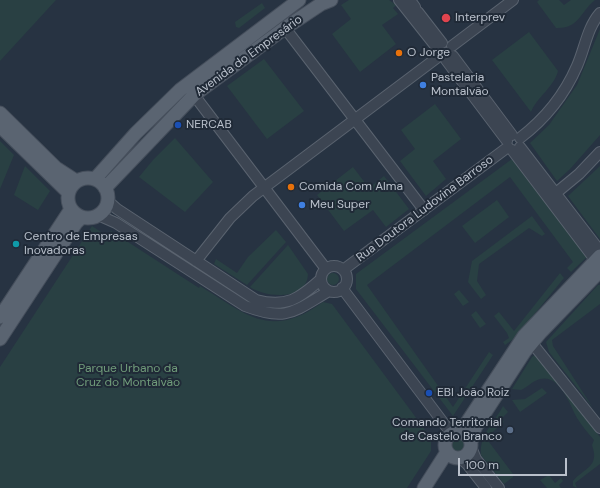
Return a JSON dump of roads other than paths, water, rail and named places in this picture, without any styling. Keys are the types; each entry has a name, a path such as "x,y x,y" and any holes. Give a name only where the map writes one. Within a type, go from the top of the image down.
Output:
{"main road":[{"name":"Avenida do Empresário","path":"107,194 194,95 285,28 321,4 331,0"},
{"name":"Avenida do Empresário","path":"94,179 136,133 180,90 296,2"},
{"path":"296,2 302,17"},
{"path":"0,113 56,168 72,186"},
{"path":"0,126 72,186"},
{"path":"85,178 94,179 107,194 104,211 92,218 82,218 71,209 68,201 72,186 85,178"},
{"path":"0,317 71,209"},
{"path":"0,339 76,223 82,218"},
{"path":"424,488 454,456 467,454 475,428 501,386 532,343 599,260"},
{"path":"454,456 444,444 453,432 466,424 524,336 599,260"},
{"path":"453,432 467,435 471,445"},
{"path":"435,488 454,456"}],"street":[{"path":"399,0 445,52"},
{"path":"196,261 230,218 264,188 513,0"},
{"path":"411,2 445,52 599,260"},
{"name":"Rua Doutora Ludovina Barroso","path":"343,270 543,119 558,100 577,65 592,24 600,13"},
{"path":"285,28 424,210"},
{"path":"194,95 326,269"},
{"path":"513,143 556,193 599,260"},
{"path":"556,193 579,174 600,152"},
{"path":"107,194 118,209 256,300 272,304 300,296 321,279 326,269 336,266 343,270 346,278 342,288 336,292 329,291 323,286 321,279"},
{"path":"98,215 116,222 245,306 267,314 286,314 301,308 329,291"},
{"path":"342,288 453,432"},
{"path":"532,343 600,428"},
{"path":"471,445 476,458 498,488"},
{"path":"454,456 468,465 486,488"}],"place":[{"name":"Interprev","path":"446,18"},
{"name":"O Jorge","path":"399,53"},
{"name":"Pastelaria Montalvão","path":"423,85"},
{"name":"NERCAB","path":"178,125"},
{"name":"Comida Com Alma","path":"291,187"},
{"name":"Meu Super","path":"302,205"},
{"name":"Centro de Empresas Inovadoras","path":"16,244"},
{"name":"EBI João Roiz","path":"429,393"},
{"name":"Comando Territorial de Castelo Branco","path":"510,430"}],"park label":[{"name":"Parque Urbano da Cruz do Montalvão","path":"128,376"}]}
